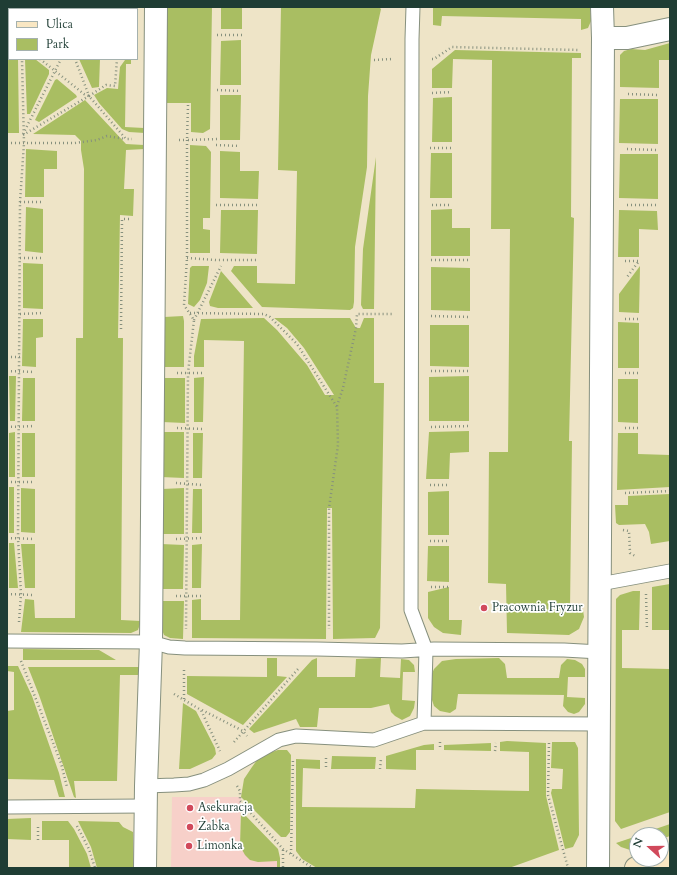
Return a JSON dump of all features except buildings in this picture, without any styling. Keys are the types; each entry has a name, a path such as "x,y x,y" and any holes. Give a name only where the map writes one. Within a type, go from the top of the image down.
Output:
{"street":[{"path":"145,868 151,642 156,7"},
{"path":"598,868 602,7"},
{"path":"603,38 627,38 670,29"},
{"path":"636,868 670,856"}],"lane":[{"path":"413,7 411,610 426,650 424,724"},
{"path":"600,584 670,571"},
{"path":"13,641 151,642 169,647 185,648 402,651 434,649 541,650 600,652"},
{"path":"7,807 71,807 146,796 174,785 189,784 204,780 228,769 279,740 296,736 374,740 424,724 599,724"}],"path":[{"path":"217,35 242,35"},
{"path":"431,63 434,59 452,47 546,49"},
{"path":"433,53 434,59"},
{"path":"374,60 434,59"},
{"path":"22,60 24,143 20,202 20,371 18,482 18,538 21,594 18,622 13,641 61,763 70,798 72,817 89,849 95,868"},
{"path":"41,60 84,94 89,96"},
{"path":"23,135 60,60"},
{"path":"75,60 89,96 126,139"},
{"path":"23,135 106,86 115,86 117,60"},
{"path":"217,90 241,91"},
{"path":"429,94 452,92"},
{"path":"624,94 658,95"},
{"path":"188,105 187,258 184,305 194,320"},
{"path":"7,144 75,143 96,140 108,136 126,139 155,140 217,139"},
{"path":"216,145 240,146"},
{"path":"428,148 452,148"},
{"path":"623,149 658,150"},
{"path":"20,202 43,202"},
{"path":"216,205 258,205"},
{"path":"428,205 452,205"},
{"path":"623,205 658,205"},
{"path":"20,258 43,258"},
{"path":"187,258 257,260"},
{"path":"427,260 470,260"},
{"path":"184,699 188,373 194,320 221,266"},
{"path":"20,314 43,313"},
{"path":"189,313 264,314 270,317 297,344 337,407"},
{"path":"230,745 317,649 329,639 329,508 338,445 337,407 343,388 356,328 357,314"},
{"path":"428,316 470,317"},
{"path":"7,357 20,357"},
{"path":"7,371 36,372"},
{"path":"426,371 469,371"},
{"path":"7,427 35,426"},
{"path":"426,427 469,426"},
{"path":"7,482 35,482"},
{"path":"424,485 450,485"},
{"path":"622,493 670,490"},
{"path":"7,538 35,539"},
{"path":"425,541 449,541"},
{"path":"425,586 449,588"},
{"path":"7,594 34,595"},
{"path":"550,740 548,795 568,868"},
{"path":"440,741 440,750"},
{"path":"433,742 448,741"},
{"path":"326,753 326,768"},
{"path":"380,769 382,754"},
{"path":"291,854 293,755"},
{"path":"282,849 283,868"}],"shaded area":[{"path":"172,797 241,797 240,846 280,858 280,868 171,868"}],"green space":[{"path":"165,7 212,7 210,129 203,133 191,132 191,103 165,103"},
{"path":"221,7 242,7 242,29 221,29"},
{"path":"281,7 379,7 381,9 371,55 368,96 367,167 355,247 354,302 353,308 350,310 262,307 231,271 234,266 257,266 257,283 295,284 297,171 278,170"},
{"path":"433,7 590,7 591,21 588,28 581,30 581,19 442,16 441,26 433,25"},
{"path":"241,40 241,85 220,85 221,41"},
{"path":"670,43 670,60 659,60 659,88 620,87 620,55 624,51 631,49 645,50"},
{"path":"8,47 8,60 18,60 19,133 7,133"},
{"path":"455,50 581,53 581,58 572,58 571,217 574,218 569,441 572,441 570,610 583,610 584,617 579,629 569,635 507,633 506,584 488,583 489,452 508,452 510,229 491,229 492,60 453,59 452,88 432,88 432,69"},
{"path":"25,60 36,60 49,70 49,74 30,114 27,114"},
{"path":"79,60 100,60 99,87 92,88"},
{"path":"125,60 131,60 131,64 126,64 125,127 144,128 145,133 129,132 122,129 99,103 94,95 107,88 118,89 120,67"},
{"path":"57,79 77,97 39,122 35,120 55,80"},
{"path":"220,95 241,95 240,140 220,140"},
{"path":"452,97 452,142 432,142 433,98"},
{"path":"620,99 658,99 658,144 619,143"},
{"path":"85,100 126,144 144,145 145,149 126,150 124,189 134,189 133,216 120,215 118,338 123,338 121,620 141,621 138,630 131,633 21,632 25,599 34,600 35,618 75,618 76,338 83,338 84,169 81,141 75,135 33,134"},
{"path":"190,145 206,146 211,152 210,218 203,218 203,229 210,230 210,253 190,253"},
{"path":"26,149 57,151 57,169 44,169 44,197 25,197"},
{"path":"220,151 240,152 240,171 259,171 258,199 220,198"},
{"path":"431,153 452,153 452,198 430,198"},
{"path":"620,154 658,154 658,199 619,198"},
{"path":"376,157 374,309 363,309 361,305 363,249"},
{"path":"26,207 43,209 43,253 25,251"},
{"path":"452,209 452,228 470,228 470,256 431,256 431,210"},
{"path":"221,210 258,210 257,254 220,253"},
{"path":"619,210 657,211 658,230 639,229 639,257 618,257"},
{"path":"23,263 43,264 43,309 23,308"},
{"path":"192,266 209,266 207,283 200,300 194,307 188,304 190,268"},
{"path":"640,266 639,313 619,312 619,294"},
{"path":"431,267 470,268 470,311 431,310"},
{"path":"221,271 253,308 218,308 210,306 209,302"},
{"path":"183,316 184,367 162,367 164,317"},
{"path":"264,318 277,330 307,365 325,395 334,395 304,348 287,328 274,318 350,318 356,328 360,328 364,318 374,318 374,383 384,383 380,628 375,638 333,639 332,508 327,508 326,639 192,638 192,600 201,599 201,620 240,620 244,341 204,340 204,367 194,367 194,356 201,319"},
{"path":"23,319 43,319 43,337 36,338 36,367 22,366"},
{"path":"618,322 639,323 639,368 618,368"},
{"path":"430,325 469,325 469,367 430,366"},
{"path":"9,376 16,376 15,421 10,421"},
{"path":"469,376 469,421 429,421 429,377"},
{"path":"204,377 203,422 194,422 194,378"},
{"path":"23,378 35,378 35,421 22,421"},
{"path":"163,378 185,378 185,423 162,422"},
{"path":"618,379 638,379 638,423 618,422"},
{"path":"469,431 469,452 450,453 449,479 426,479 429,432"},
{"path":"15,432 15,477 9,477 9,433"},
{"path":"161,432 184,432 184,478 161,477"},
{"path":"22,433 35,433 35,477 22,477"},
{"path":"193,433 203,433 202,478 193,478"},
{"path":"618,433 638,433 638,454 670,455 670,487 617,490"},
{"path":"9,487 14,487 14,533 9,533"},
{"path":"21,488 35,489 35,533 21,532"},
{"path":"184,488 184,534 162,534 162,489"},
{"path":"193,489 202,489 202,533 192,533"},
{"path":"449,491 449,535 428,535 428,492"},
{"path":"670,494 670,541 651,544 649,532 645,524 619,525 616,523 615,505 628,505 628,496"},
{"path":"9,543 14,543 18,588 9,588"},
{"path":"21,544 35,544 35,588 25,588"},
{"path":"161,544 184,545 183,589 160,589"},
{"path":"202,544 201,588 192,588 192,545"},
{"path":"428,546 449,546 449,582 427,581"},
{"path":"670,584 670,630 652,630 652,587"},
{"path":"449,587 449,620 462,620 461,635 443,633 434,627 428,618 428,592"},
{"path":"633,591 640,591 639,630 622,630 622,668 670,669 670,812 621,829 615,821 616,599 620,595"},
{"path":"161,601 184,601 183,639 170,638 164,635 161,627"},
{"path":"23,649 99,650 116,660 23,660"},
{"path":"267,658 277,658 277,676 287,677 243,725 187,694 187,676 267,677"},
{"path":"317,658 317,677 355,677 356,659 381,658 380,677 400,678 401,659 409,660 414,665 415,672 403,672 402,700 415,701 414,708 410,716 402,720 395,716 391,712 389,704 371,708 319,708 317,727 300,727 296,719 254,733 249,729 312,660"},
{"path":"499,658 505,664 507,678 559,678 561,665 567,659 575,660 582,664 585,669 585,677 568,677 567,697 585,698 585,704 579,712 574,714 568,712 563,706 564,695 458,694 456,709 450,713 440,711 434,706 431,697 431,676 434,669 442,661 456,659"},
{"path":"7,666 18,666 32,696 59,773 65,797 59,797 54,780 7,779 7,711 14,710 14,672 7,671"},
{"path":"28,667 140,667 140,675 120,675 117,781 74,781 76,798 74,797"},
{"path":"183,703 196,711 215,748 216,754 212,759 190,769 179,769"},
{"path":"500,742 546,743 546,796 559,850 509,868 317,868 302,859 296,851 296,759 320,760 320,769 303,768 302,807 415,808 416,789 529,791 529,752 500,751"},
{"path":"552,742 575,742 578,748 579,835 573,847 565,849 551,793 552,789 562,789 563,769 551,768"},
{"path":"491,743 491,751 444,750 444,745"},
{"path":"434,744 434,750 416,750 416,770 386,769 386,756 424,745"},
{"path":"278,750 287,750 291,755 290,832 286,837 281,837 241,797 244,779 260,756"},
{"path":"332,756 376,757 375,769 331,769"},
{"path":"241,811 278,849 280,868 277,868 277,861 258,862 250,860 245,855 240,846"},
{"path":"31,818 31,840 7,839 7,819"},
{"path":"42,821 68,821 74,829 87,854 91,868 69,868 69,840 42,840"},
{"path":"78,821 119,822 123,827 133,832 133,868 97,868 91,847"},
{"path":"670,824 670,836 669,827 661,827"},
{"path":"629,839 629,850 621,847 616,843"}],"place":[{"name":"Pracownia Fryzur","path":"484,608"},
{"name":"Asekuracja","path":"190,808"},
{"name":"Żabka","path":"190,827"},
{"name":"Limonka","path":"189,846"}]}
